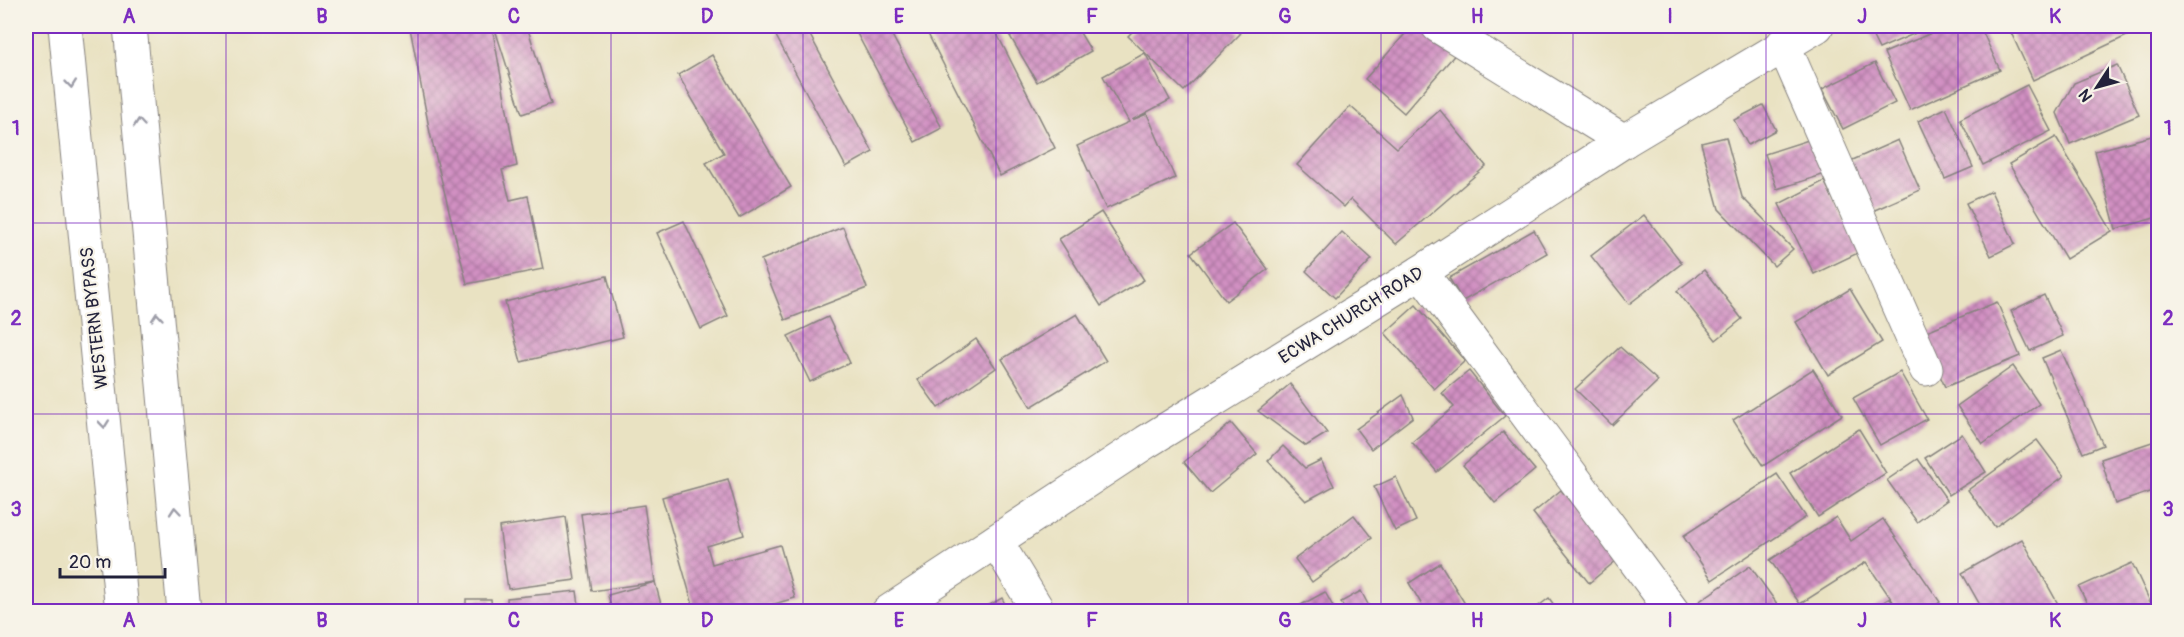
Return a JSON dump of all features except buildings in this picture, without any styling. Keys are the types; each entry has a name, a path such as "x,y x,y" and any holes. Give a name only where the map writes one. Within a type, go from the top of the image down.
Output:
{"street":[{"name":"WESTERN BYPASS","path":"65,26 122,612"},
{"path":"130,26 184,612"},
{"path":"1438,26 1624,141"},
{"name":"ECWA CHURCH ROAD","path":"888,612 1146,442 1420,272 1624,141 1783,44 1817,26"},
{"path":"1783,44 1926,369"},
{"path":"1420,272 1673,612"},
{"path":"996,542 1039,612"}]}
